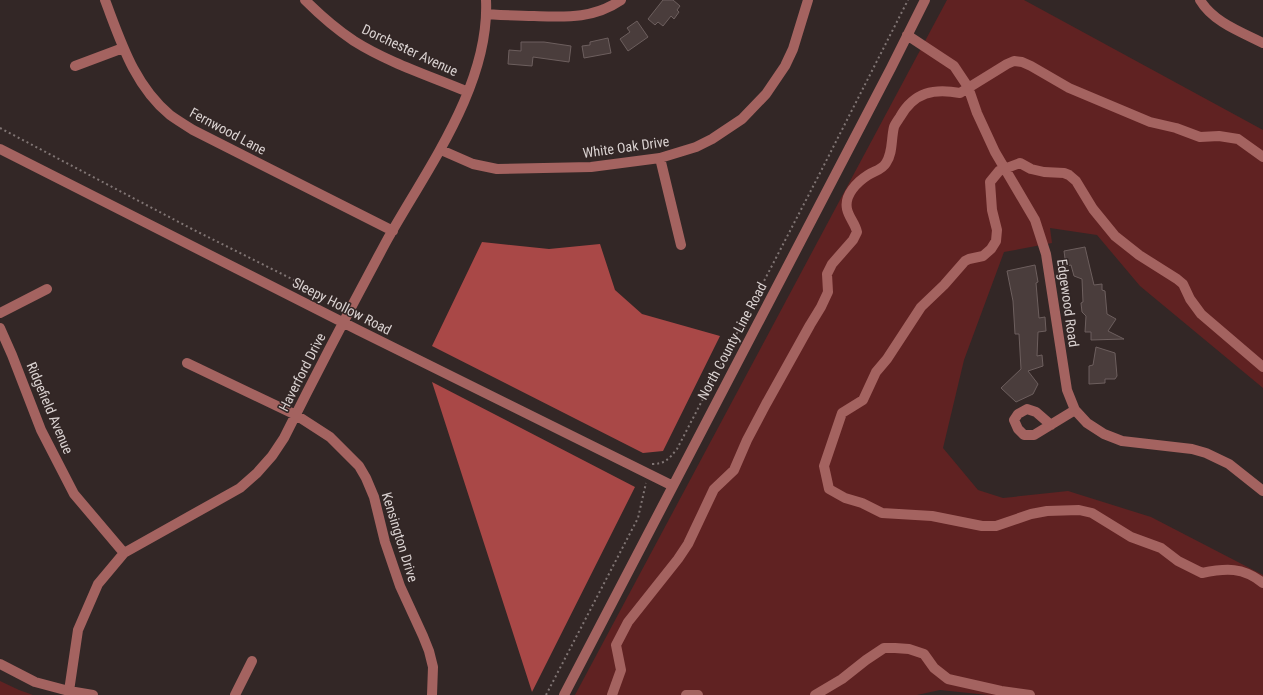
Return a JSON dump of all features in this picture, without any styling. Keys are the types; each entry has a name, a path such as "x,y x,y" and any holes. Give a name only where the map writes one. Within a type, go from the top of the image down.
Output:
{"street":[{"name":"Fernwood Lane","path":"105,0 123,48 136,74 146,89 170,114 200,134 393,230"},
{"name":"Dorchester Avenue","path":"305,0 319,14 354,41 410,69 468,92"},
{"name":"Haverford Drive","path":"69,691 78,630 98,584 124,553 240,488 258,473 284,438 343,322 393,230 441,150 468,92 482,50 487,14 486,0"},
{"path":"487,14 561,17 582,16 605,9 621,0"},
{"name":"White Oak Drive","path":"441,150 473,164 497,169 591,167 660,158 678,154 712,140 742,119 766,94 785,66 793,49 808,0"},
{"name":"North County Line Road","path":"564,695 925,0"},
{"path":"1200,0 1206,9 1221,20 1263,43"},
{"name":"Edgewood Road","path":"907,35 954,66 968,87 977,113 995,152 1035,220 1046,254 1067,390 1075,410 1093,427 1104,434 1122,441 1192,449 1206,453 1229,464 1263,491"},
{"path":"75,66 123,48"},
{"path":"612,695 621,670 616,645 628,622 678,559 688,544 714,489 734,470 747,440 821,307 828,292 827,274 832,264 853,240 857,232 846,208 848,198 852,190 868,175 878,171 886,164 890,154 894,126 904,109 913,100 921,94 949,91 960,93 1007,64 1014,61 1022,62 1069,88 1150,122 1176,128 1200,137 1219,136 1238,139 1263,157"},
{"name":"Sleepy Hollow Road","path":"0,149 672,486"},
{"path":"660,158 681,245"},
{"path":"1263,367 1202,314 1190,299 1184,284 1139,256 1115,236 1093,208 1076,181 1069,175 1031,169 1020,163 1000,171 990,182 992,210 997,230 996,240 991,249 983,256 969,259 965,262 922,307 887,359 876,372 863,400 842,413 824,466 829,489 845,498 882,513 932,516 982,526 996,526 1031,514 1068,509 1079,510 1092,513 1131,537 1160,548 1178,562 1202,574 1216,570 1230,569 1249,574 1263,583"},
{"path":"0,313 47,289"},
{"name":"Ridgefield Avenue","path":"0,328 41,430 74,494 124,553"},
{"name":"Kensington Drive","path":"187,363 296,415 330,437 355,462 366,478 374,497 385,542 400,586 429,651 433,667 432,695"},
{"path":"1051,425 1075,410"},
{"path":"815,695 842,679 884,648 895,648 909,649 924,654 934,668 948,679 1002,691 1030,695"},
{"path":"235,695 252,661"},
{"path":"0,664 35,682 69,691 93,695"},
{"path":"686,695 698,695"}],"path":[{"path":"546,695 638,518 649,464 661,464 669,459 677,449 908,0"},
{"path":"0,128 192,229 334,299 350,309 366,316 385,332"}],"shaded area":[{"path":"947,0 1024,0 1263,130 1263,388 1140,286 1097,235 1050,228 1052,243 1004,252 964,360 943,448 978,490 1003,498 1068,491 1151,517 1263,575 1263,695 988,695 940,690 917,695 575,695"},
{"path":"482,242 549,249 600,244 615,290 642,314 720,336 663,451 643,453 432,346"},
{"path":"432,382 635,487 532,692"},
{"path":"0,681 19,690 33,695 0,695"}],"building":[{"path":"663,0 673,0 680,6 677,10 679,12 674,19 671,16 663,26 658,22 655,25 648,19"},
{"path":"637,21 648,37 628,51 620,39 630,32 627,28"},
{"path":"608,38 611,53 584,58 582,46 590,45 590,42"},
{"path":"521,42 544,42 571,46 569,62 533,57 532,66 508,64 509,50 521,51"},
{"path":"1085,247 1094,285 1102,284 1102,290 1105,291 1107,314 1116,319 1108,331 1124,339 1091,340 1091,332 1085,332 1086,316 1082,312 1081,303 1083,302 1082,279 1074,276 1071,265 1066,266 1064,251"},
{"path":"1035,265 1038,282 1036,283 1039,318 1045,317 1046,331 1038,332 1037,356 1042,355 1043,366 1028,371 1038,384 1033,394 1016,402 1001,388 1021,369 1019,334 1015,334 1013,301 1007,271"},
{"path":"1096,347 1115,353 1117,376 1115,379 1105,379 1105,383 1089,384 1089,366 1093,365"}]}
